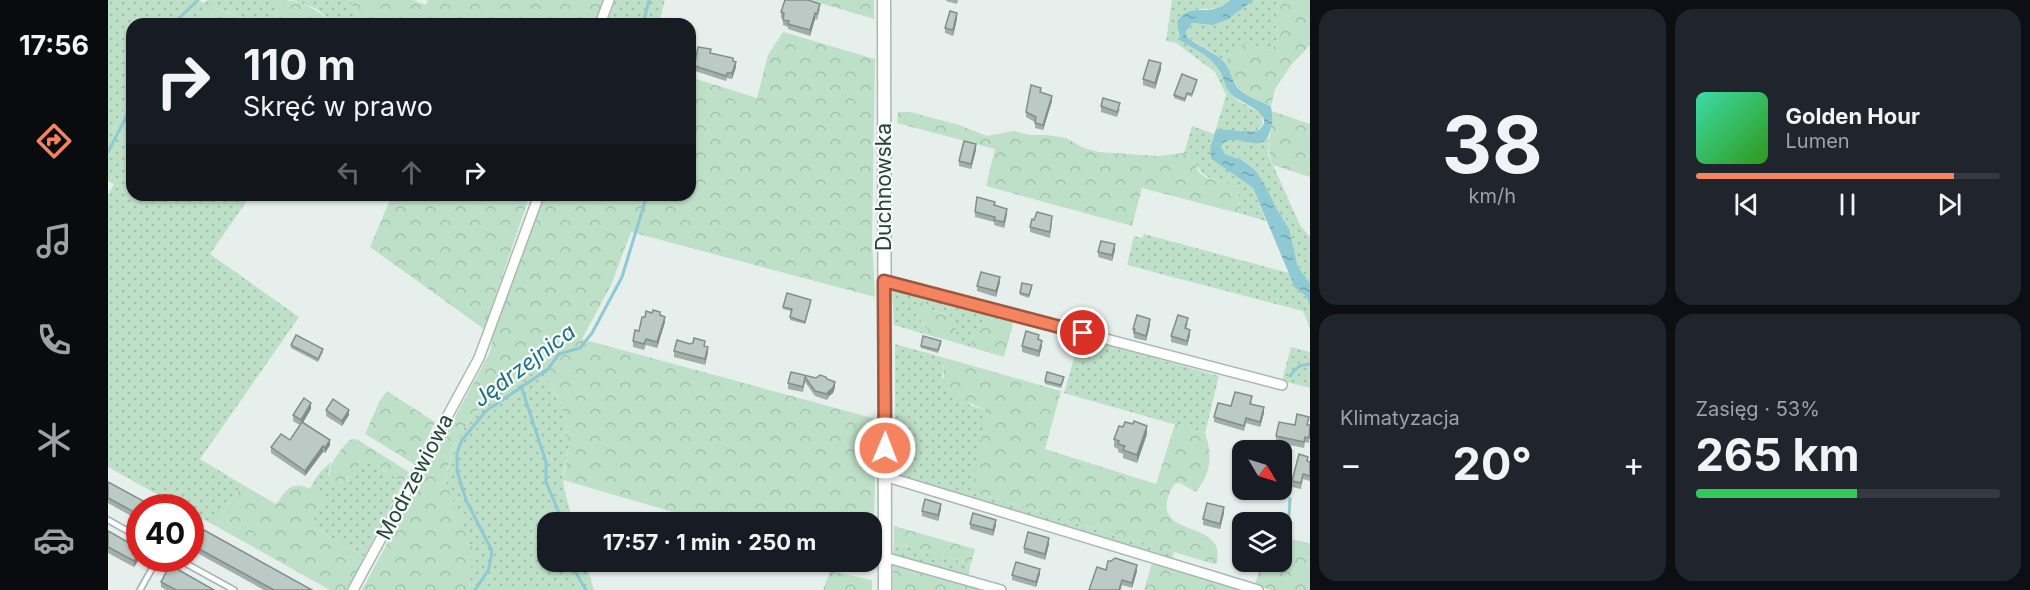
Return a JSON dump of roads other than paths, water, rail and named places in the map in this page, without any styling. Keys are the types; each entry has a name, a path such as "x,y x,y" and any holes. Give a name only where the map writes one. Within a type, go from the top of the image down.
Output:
{"street":[{"path":"602,18 609,0"},
{"name":"Duchnowska","path":"884,0 885,590"},
{"name":"Modrzewiowa","path":"353,590 478,358 537,201"},
{"path":"884,281 1282,385"},
{"path":"884,476 1258,590"},
{"path":"884,557 1001,590"}],"lane":[{"path":"108,520 126,530"},
{"path":"140,590 150,572"},
{"path":"201,572 234,590"}],"water":[{"path":"1230,0 1254,0 1227,20 1213,25 1192,23 1186,32 1187,37 1223,61 1240,90 1271,107 1270,131 1261,143 1233,140 1221,146 1225,154 1242,160 1256,171 1267,189 1289,229 1298,267 1310,283 1310,306 1306,296 1295,288 1253,188 1211,159 1210,148 1216,129 1246,132 1257,130 1264,122 1263,117 1229,92 1221,73 1205,55 1180,40 1177,21 1187,12 1211,10"}],"waterway":[{"path":"179,18 198,0"},
{"name":"Jędrzejnica","path":"644,18 649,0"},
{"path":"108,152 126,118"},
{"name":"Jędrzejnica","path":"475,590 489,569 492,551 466,500 457,471 457,453 462,440 486,411 548,369 559,354 580,348 592,333 622,277 645,201"},
{"path":"1290,376 1298,367 1310,364"},
{"path":"521,386 546,462 546,482 559,512"},
{"path":"1289,512 1290,500"},
{"path":"576,572 586,590"}]}
